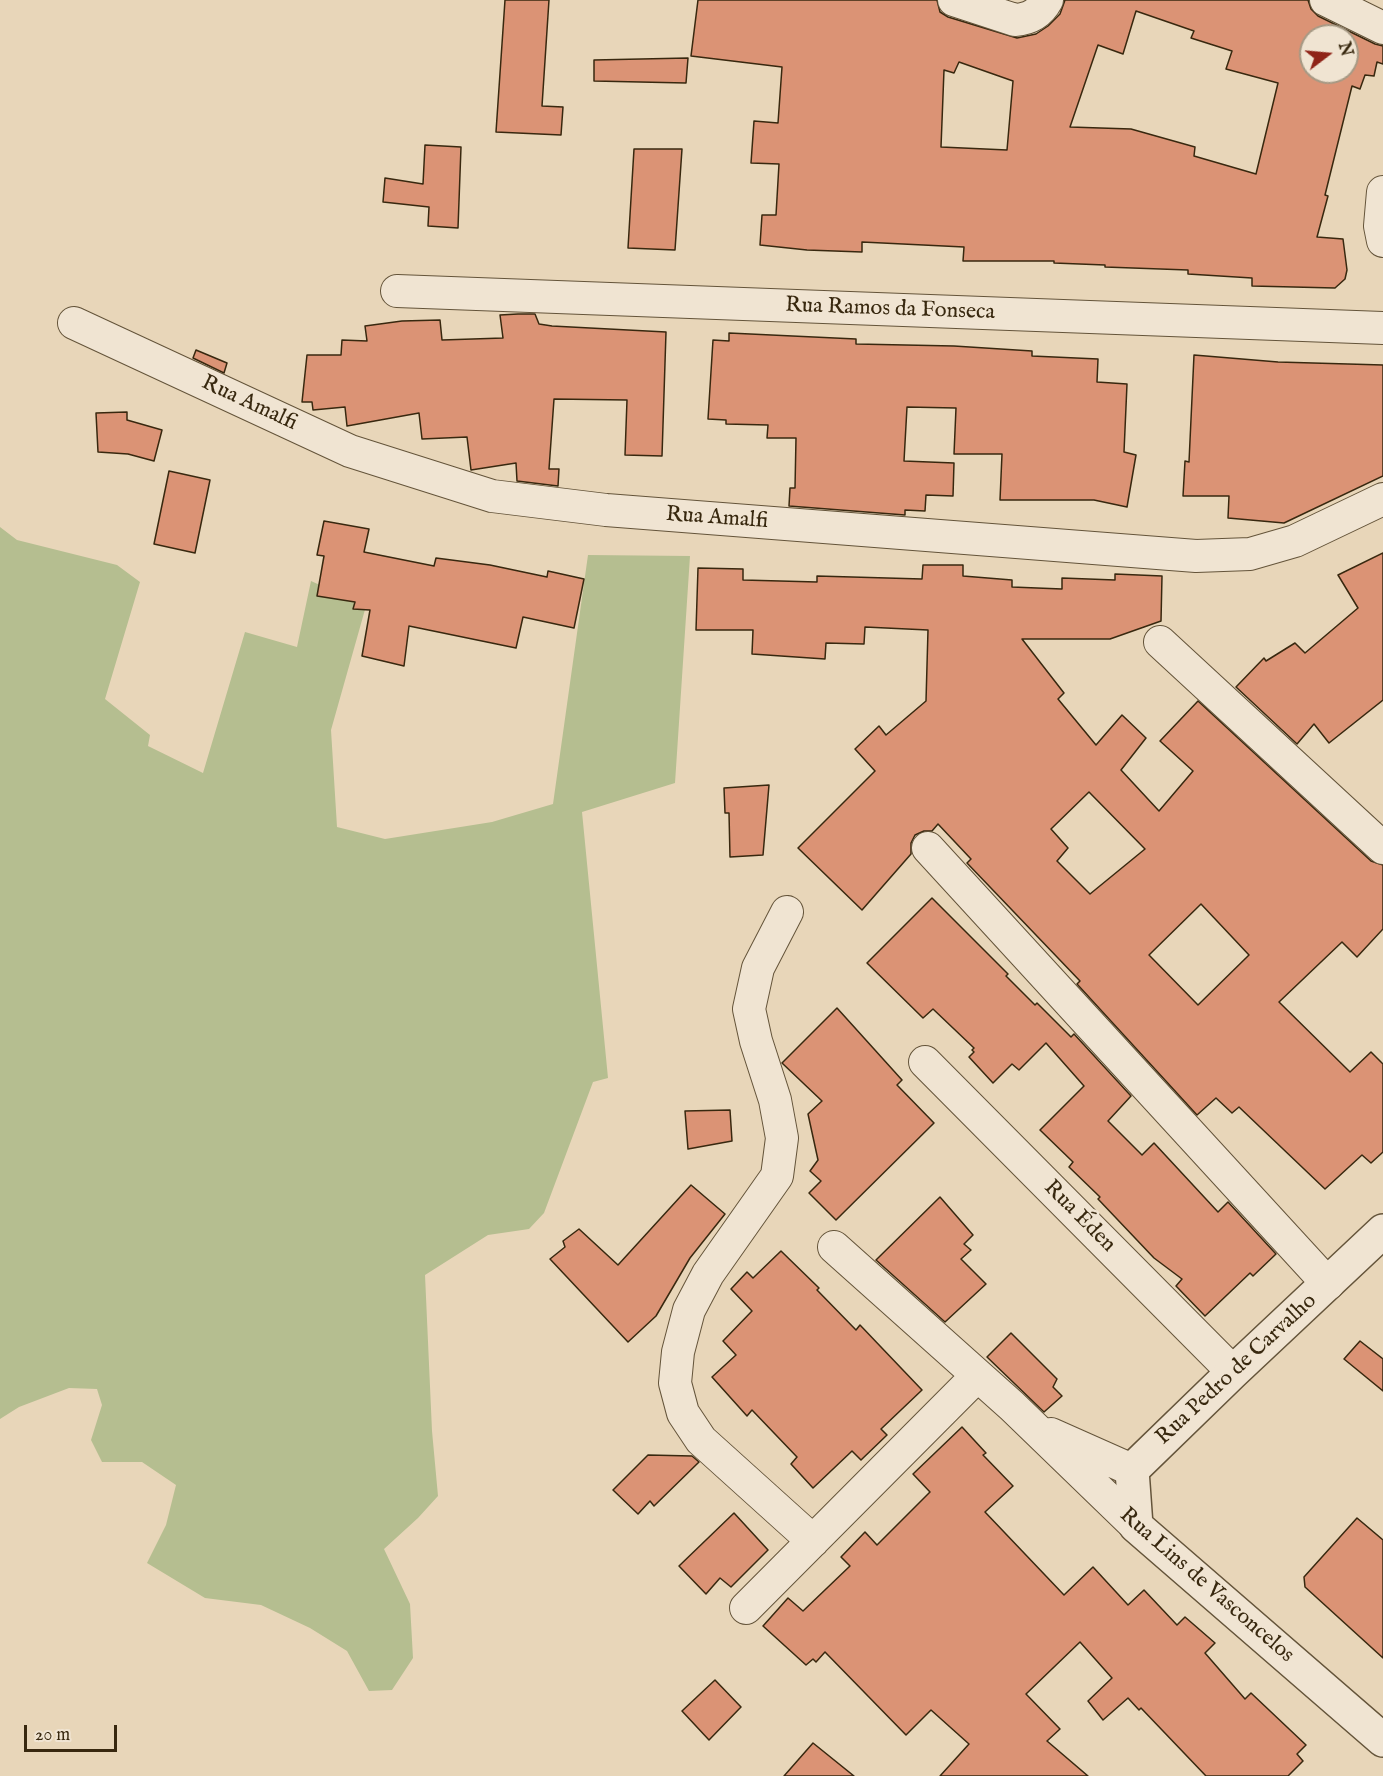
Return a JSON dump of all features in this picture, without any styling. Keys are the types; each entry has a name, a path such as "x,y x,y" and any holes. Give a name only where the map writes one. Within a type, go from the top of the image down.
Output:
{"street":[{"path":"954,0 1015,20 1035,15 1047,0"},
{"path":"1326,0 1383,28"},
{"path":"1383,192 1380,226 1383,241"},
{"name":"Rua Ramos da Fonseca","path":"397,291 1383,328"},
{"name":"Rua Amalfi","path":"74,323 350,451 492,496 618,511 1196,556 1250,554 1295,541 1383,499"},
{"path":"1160,642 1383,848"},
{"path":"928,848 1328,1284"},
{"path":"787,912 758,968 749,1009 756,1041 775,1100 782,1138 777,1176 708,1274 689,1310 678,1352 675,1383 683,1413 701,1440 813,1541"},
{"name":"Rua Éden","path":"925,1062 1233,1372"},
{"name":"Rua Pedro de Carvalho","path":"1132,1470 1383,1231"},
{"name":"Rua Lins de Vasconcelos","path":"834,1247 1034,1427 1136,1526 1383,1740"},
{"path":"746,1608 977,1376"},
{"name":"Rua Lins de Vasconcelos","path":"1034,1427 1132,1470"},
{"path":"1132,1470 1136,1526"}],"green space":[{"path":"0,527 17,540 117,565 140,582 105,699 150,735 148,746 203,773 245,632 297,647 311,581 366,606 331,730 337,827 385,839 492,822 553,804 588,555 690,556 675,783 582,812 608,1078 593,1082 544,1213 529,1229 488,1235 425,1275 432,1431 438,1496 384,1549 410,1604 413,1658 392,1690 369,1691 347,1651 310,1628 261,1605 205,1598 147,1563 166,1525 176,1485 142,1462 102,1462 91,1440 102,1405 97,1389 69,1388 19,1407 0,1419"}],"building":[{"path":"505,0 549,0 542,106 563,107 561,135 496,132"},
{"path":"698,0 937,0 940,12 948,17 1017,38 1036,34 1048,26 1060,14 1065,0 1308,0 1311,9 1318,16 1334,24 1299,24 1299,84 1359,84 1359,36 1383,46 1383,64 1377,62 1374,76 1365,75 1360,89 1352,86 1317,237 1343,239 1347,270 1345,279 1335,288 1252,286 1252,278 1188,274 1188,270 1105,267 1105,265 1054,263 1054,261 963,261 964,247 862,242 862,252 760,245 762,215 776,215 779,164 751,163 754,121 778,123 782,67 691,56","holes":["1136,11 1194,31 1191,38 1232,51 1226,69 1278,83 1256,174 1194,156 1195,147 1131,129 1070,127 1098,45 1123,54","959,62 1013,81 1007,150 941,147 944,70 954,73"]},
{"path":"688,58 686,83 594,81 594,60"},
{"path":"425,145 461,147 458,228 428,226 429,207 383,202 385,178 423,184"},
{"path":"634,149 682,149 675,250 628,248"},
{"path":"535,314 539,324 552,326 666,332 662,456 625,455 627,400 554,399 549,469 559,469 558,486 517,481 516,463 471,470 467,437 422,439 419,413 347,426 345,407 313,410 312,402 302,402 307,355 341,355 342,340 367,341 365,326 402,321 440,320 442,340 503,338 500,315"},
{"path":"729,333 856,339 856,344 954,346 1032,351 1032,356 1098,359 1097,382 1127,384 1124,452 1136,455 1127,507 1094,500 1000,500 1002,454 954,454 956,408 907,407 904,461 954,463 953,496 926,495 925,511 905,510 905,515 789,506 790,488 795,488 796,438 767,438 768,425 726,424 726,420 708,419 713,340 729,341"},
{"path":"196,350 227,363 224,373 193,358"},
{"path":"1194,355 1278,362 1383,365 1383,476 1284,523 1228,518 1229,496 1183,496 1185,461 1189,462"},
{"path":"127,412 127,420 162,430 154,461 128,454 98,452 96,413"},
{"path":"169,471 210,480 195,553 154,544"},
{"path":"324,521 369,529 364,552 434,566 436,558 490,565 547,577 548,571 584,579 574,628 523,617 516,648 409,626 404,666 362,656 370,610 353,609 355,602 317,596 324,556 317,555"},
{"path":"1383,553 1383,700 1329,743 1314,724 1297,744 1236,687 1264,658 1266,661 1295,643 1305,653 1358,608 1338,575"},
{"path":"923,565 963,565 963,576 1012,580 1012,587 1062,589 1062,578 1115,580 1115,574 1162,576 1161,621 1110,639 1022,639 1064,693 1058,699 1096,745 1122,715 1146,738 1121,770 1159,811 1193,771 1160,741 1198,701 1371,861 1383,865 1383,929 1357,957 1342,942 1279,1002 1350,1072 1371,1052 1383,1064 1383,1152 1371,1163 1362,1155 1325,1189 1239,1107 1232,1113 1216,1098 1197,1115 1077,984 1080,981 967,863 971,859 938,824 932,831 924,831 915,835 911,843 911,854 862,910 798,848 875,771 855,749 879,726 886,735 926,701 928,630 865,627 864,644 826,643 825,659 752,654 753,630 696,630 698,568 743,569 743,580 817,582 817,576 922,579","holes":["1089,792 1145,849 1090,894 1057,861 1068,848 1051,829","1201,904 1249,955 1198,1005 1149,955"]},
{"path":"769,785 763,855 730,857 729,813 725,813 724,788"},
{"path":"932,898 1008,974 1006,976 1035,1005 1037,1003 1071,1037 1074,1034 1131,1096 1108,1121 1142,1155 1154,1143 1218,1212 1228,1202 1276,1254 1253,1276 1250,1273 1205,1316 1176,1286 1182,1279 1154,1258 1098,1199 1100,1197 1069,1167 1073,1162 1040,1130 1084,1086 1046,1043 1019,1070 1012,1064 993,1083 969,1057 974,1052 972,1050 974,1048 933,1009 923,1018 867,963"},
{"path":"837,1008 902,1080 897,1085 934,1123 836,1220 809,1193 821,1181 810,1171 818,1160 808,1114 822,1101 782,1063"},
{"path":"730,1110 732,1141 688,1149 685,1111"},
{"path":"691,1185 725,1214 690,1258 656,1316 628,1342 550,1259 565,1247 563,1241 579,1229 618,1265"},
{"path":"940,1197 973,1235 964,1244 971,1250 961,1259 986,1284 945,1322 876,1260"},
{"path":"781,1251 819,1288 817,1290 856,1330 860,1325 922,1390 881,1429 887,1435 861,1460 852,1451 813,1488 791,1464 797,1457 752,1410 747,1416 712,1377 736,1355 723,1341 752,1311 731,1289 747,1272 753,1278"},
{"path":"1011,1333 1057,1379 1053,1387 1062,1396 1044,1412 987,1357"},
{"path":"1360,1341 1383,1359 1383,1391 1344,1359"},
{"path":"962,1427 986,1453 983,1455 1013,1486 985,1512 1064,1595 1093,1567 1128,1605 1144,1590 1177,1625 1185,1617 1215,1643 1205,1653 1245,1699 1251,1693 1306,1745 1297,1754 1303,1761 1288,1776 1206,1776 1141,1708 1139,1710 1128,1698 1103,1720 1088,1701 1112,1678 1080,1642 1026,1694 1060,1729 1047,1741 1088,1776 940,1776 969,1744 931,1710 906,1735 825,1652 816,1662 813,1659 806,1665 763,1626 788,1598 803,1611 850,1566 841,1557 865,1532 877,1545 930,1492 913,1474"},
{"path":"648,1455 692,1456 699,1462 654,1506 650,1501 638,1514 613,1490"},
{"path":"734,1513 768,1550 731,1587 720,1578 706,1594 679,1566"},
{"path":"1357,1518 1383,1540 1383,1658 1305,1587 1304,1577"},
{"path":"715,1680 741,1707 709,1740 682,1711"},
{"path":"813,1743 854,1776 784,1776"}]}
